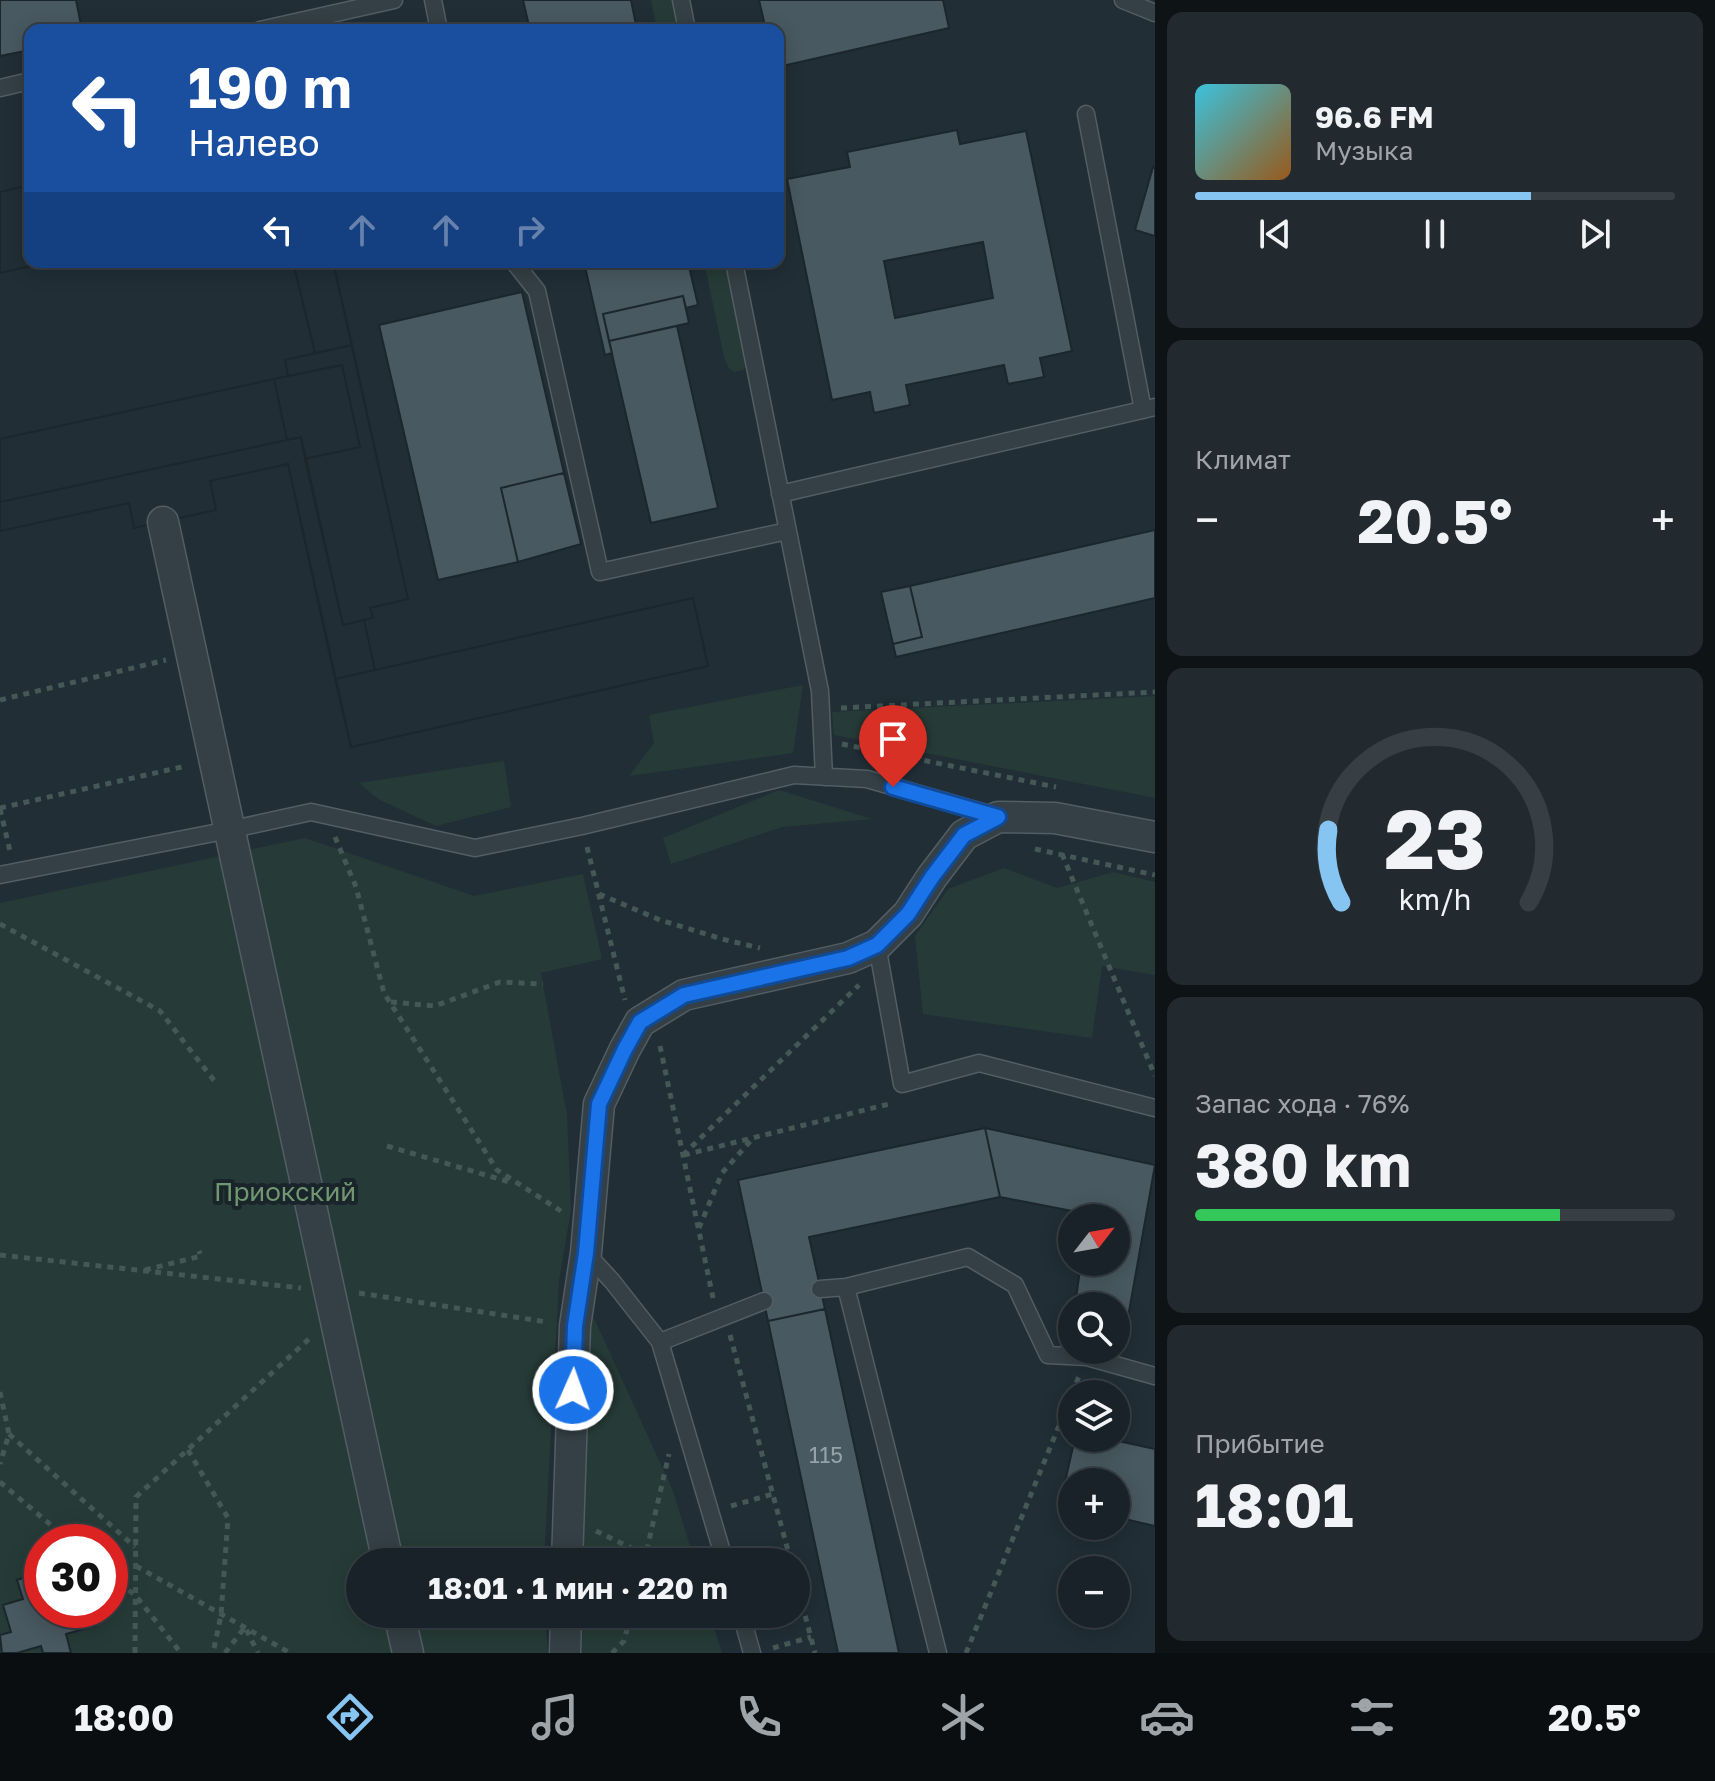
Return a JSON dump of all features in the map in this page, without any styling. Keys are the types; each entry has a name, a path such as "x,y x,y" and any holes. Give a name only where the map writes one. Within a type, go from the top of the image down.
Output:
{"street":[{"path":"163,522 385,1548"},
{"path":"568,1548 575,1326 586,1253 599,1104 640,1022 684,995 848,958 878,955 964,835 998,817 1055,818 1155,837"},
{"path":"402,1628 408,1653"},
{"path":"565,1653 566,1628"}],"lane":[{"path":"287,24 394,0"},
{"path":"433,0 438,24"},
{"path":"681,0 686,24"},
{"path":"1123,0 1155,13"},
{"path":"0,88 24,82"},
{"path":"780,494 1149,408 1086,114"},
{"path":"519,268 537,291 600,572 787,531"},
{"path":"735,268 820,691 824,777"},
{"path":"7,873 311,812 475,848 582,826 794,775 867,779 998,817"},
{"path":"878,955 902,1084 979,1063 1155,1108"},
{"path":"586,1253 660,1342 721,1548"},
{"path":"820,1289 846,1287 968,1257 1015,1285 1048,1355 1087,1357 1155,1376"},
{"path":"846,1287 938,1653"},
{"path":"660,1342 764,1301"},
{"path":"745,1628 752,1653"}],"path":[{"path":"0,700 191,654"},
{"path":"820,708 1155,692"},
{"path":"822,740 1064,789"},
{"path":"7,873 0,808 214,760"},
{"path":"324,814 356,887 384,993 497,1170 569,1216 587,1222"},
{"path":"582,826 623,997 660,1045 717,1319 732,1338 787,1548"},
{"path":"1034,848 1155,875"},
{"path":"1062,854 1155,1076"},
{"path":"598,894 660,920 774,951 780,974"},
{"path":"0,924 160,1011 216,1083"},
{"path":"683,1155 878,955"},
{"path":"390,1002 435,1006 500,982 543,984"},
{"path":"683,1155 889,1104 902,1084"},
{"path":"698,1228 722,1173 754,1137"},
{"path":"387,1146 522,1185"},
{"path":"140,1271 201,1256 199,1251"},
{"path":"0,1255 140,1271 332,1303"},
{"path":"135,1653 136,1497 187,1450 332,1303 354,1292 575,1326"},
{"path":"0,1392 9,1434 0,1464"},
{"path":"966,1653 1058,1428"},
{"path":"9,1434 136,1547"},
{"path":"187,1450 228,1518 221,1615 213,1653"},
{"path":"648,1548 670,1450"},
{"path":"0,1482 50,1524"},
{"path":"733,1505 773,1494"},
{"path":"569,1518 625,1548"},
{"path":"136,1566 290,1653"},
{"path":"128,1590 181,1653"},
{"path":"225,1653 245,1627"},
{"path":"245,1627 258,1653"},
{"path":"622,1653 627,1628"},
{"path":"809,1628 815,1653"},
{"path":"774,1648 811,1637"},
{"path":"612,1653 624,1641"}],"green space":[{"path":"651,0 673,0 679,24 656,24"},
{"path":"705,268 728,268 747,357 746,366 734,372 724,357"},
{"path":"803,685 793,753 629,776 654,743 649,715"},
{"path":"1155,696 1155,798 834,735 832,712"},
{"path":"504,761 511,807 436,826 378,799 359,783"},
{"path":"779,790 872,819 782,827 671,864 663,838"},
{"name":"Приокский","path":"305,838 474,896 583,874 602,959 541,973 567,1115 571,1210 559,1280 545,1548 346,1548 346,1628 546,1628 548,1653 0,1653 0,903"},
{"path":"1004,868 1057,888 1113,872 1155,882 1155,975 1102,966 1092,1038 923,1014 915,936 948,889"},
{"path":"587,1318 594,1318 673,1491 691,1548 582,1548"},
{"path":"581,1628 714,1628 722,1653 580,1653"}],"building":[{"path":"0,0 76,0 81,24 24,24 24,51 0,56"},
{"path":"523,0 631,0 636,24 529,24"},
{"path":"759,0 943,0 949,28 784,66 784,24 765,24"},
{"path":"957,130 960,144 1026,131 1072,351 1040,358 1044,377 1008,384 1004,365 906,385 910,405 874,413 870,392 832,400 787,179 850,167 847,152","holes":["983,242 993,298 895,318 884,261"]},
{"path":"1155,168 1155,236 1135,230"},
{"path":"24,186 24,268 0,273 0,192"},
{"path":"24,186 24,268 0,273 0,192"},
{"path":"294,268 334,268 408,599 370,608 373,618 364,620 375,670 693,598 708,666 351,747 288,464 210,481 216,510 134,528 129,503 0,531 0,439 288,376 285,360 315,353"},
{"path":"294,268 334,268 352,345 315,353"},
{"path":"585,268 689,268 698,305 686,308 683,296 603,314 612,353 605,355"},
{"path":"522,292 564,473 501,488 518,562 438,580 379,325"},
{"path":"683,296 689,323 609,341 603,314"},
{"path":"677,326 718,508 651,523 609,341"},
{"path":"352,345 408,599 370,608 373,618 343,625 305,459 360,447 342,365 288,376 285,360"},
{"path":"342,365 360,447 305,459 301,437 287,440 274,379"},
{"path":"274,379 287,440 0,502 0,439"},
{"path":"301,437 343,625 364,620 375,670 335,679 288,464 210,481 216,510 134,528 129,503 0,531 0,502"},
{"path":"564,473 581,544 518,562 501,488"},
{"path":"1155,530 1155,598 896,657 893,644 922,637 910,586"},
{"path":"910,586 922,637 893,644 881,592"},
{"path":"693,598 708,666 351,747 335,679"},
{"path":"985,1128 1000,1197 809,1237 825,1309 768,1321 738,1180"},
{"path":"985,1128 1155,1165 1130,1306 1130,1292 1077,1292 1079,1276 1130,1276 1130,1204 1058,1204 1058,1208 1000,1197"},
{"path":"825,1309 899,1653 838,1653 768,1321"},
{"path":"1130,1444 1155,1449 1155,1526 1130,1520 1130,1468 1068,1468 1072,1452 1130,1452"},
{"path":"24,1578 24,1628 88,1628 66,1634 71,1653 43,1653 41,1646 17,1653 2,1653 0,1635 11,1632 3,1605 23,1599 17,1580"}],"route":[{"path":"573,1390 575,1326 586,1253 599,1104 625,1049 640,1022 684,995 848,958 877,945 908,914 964,835 998,817 893,787"}]}
